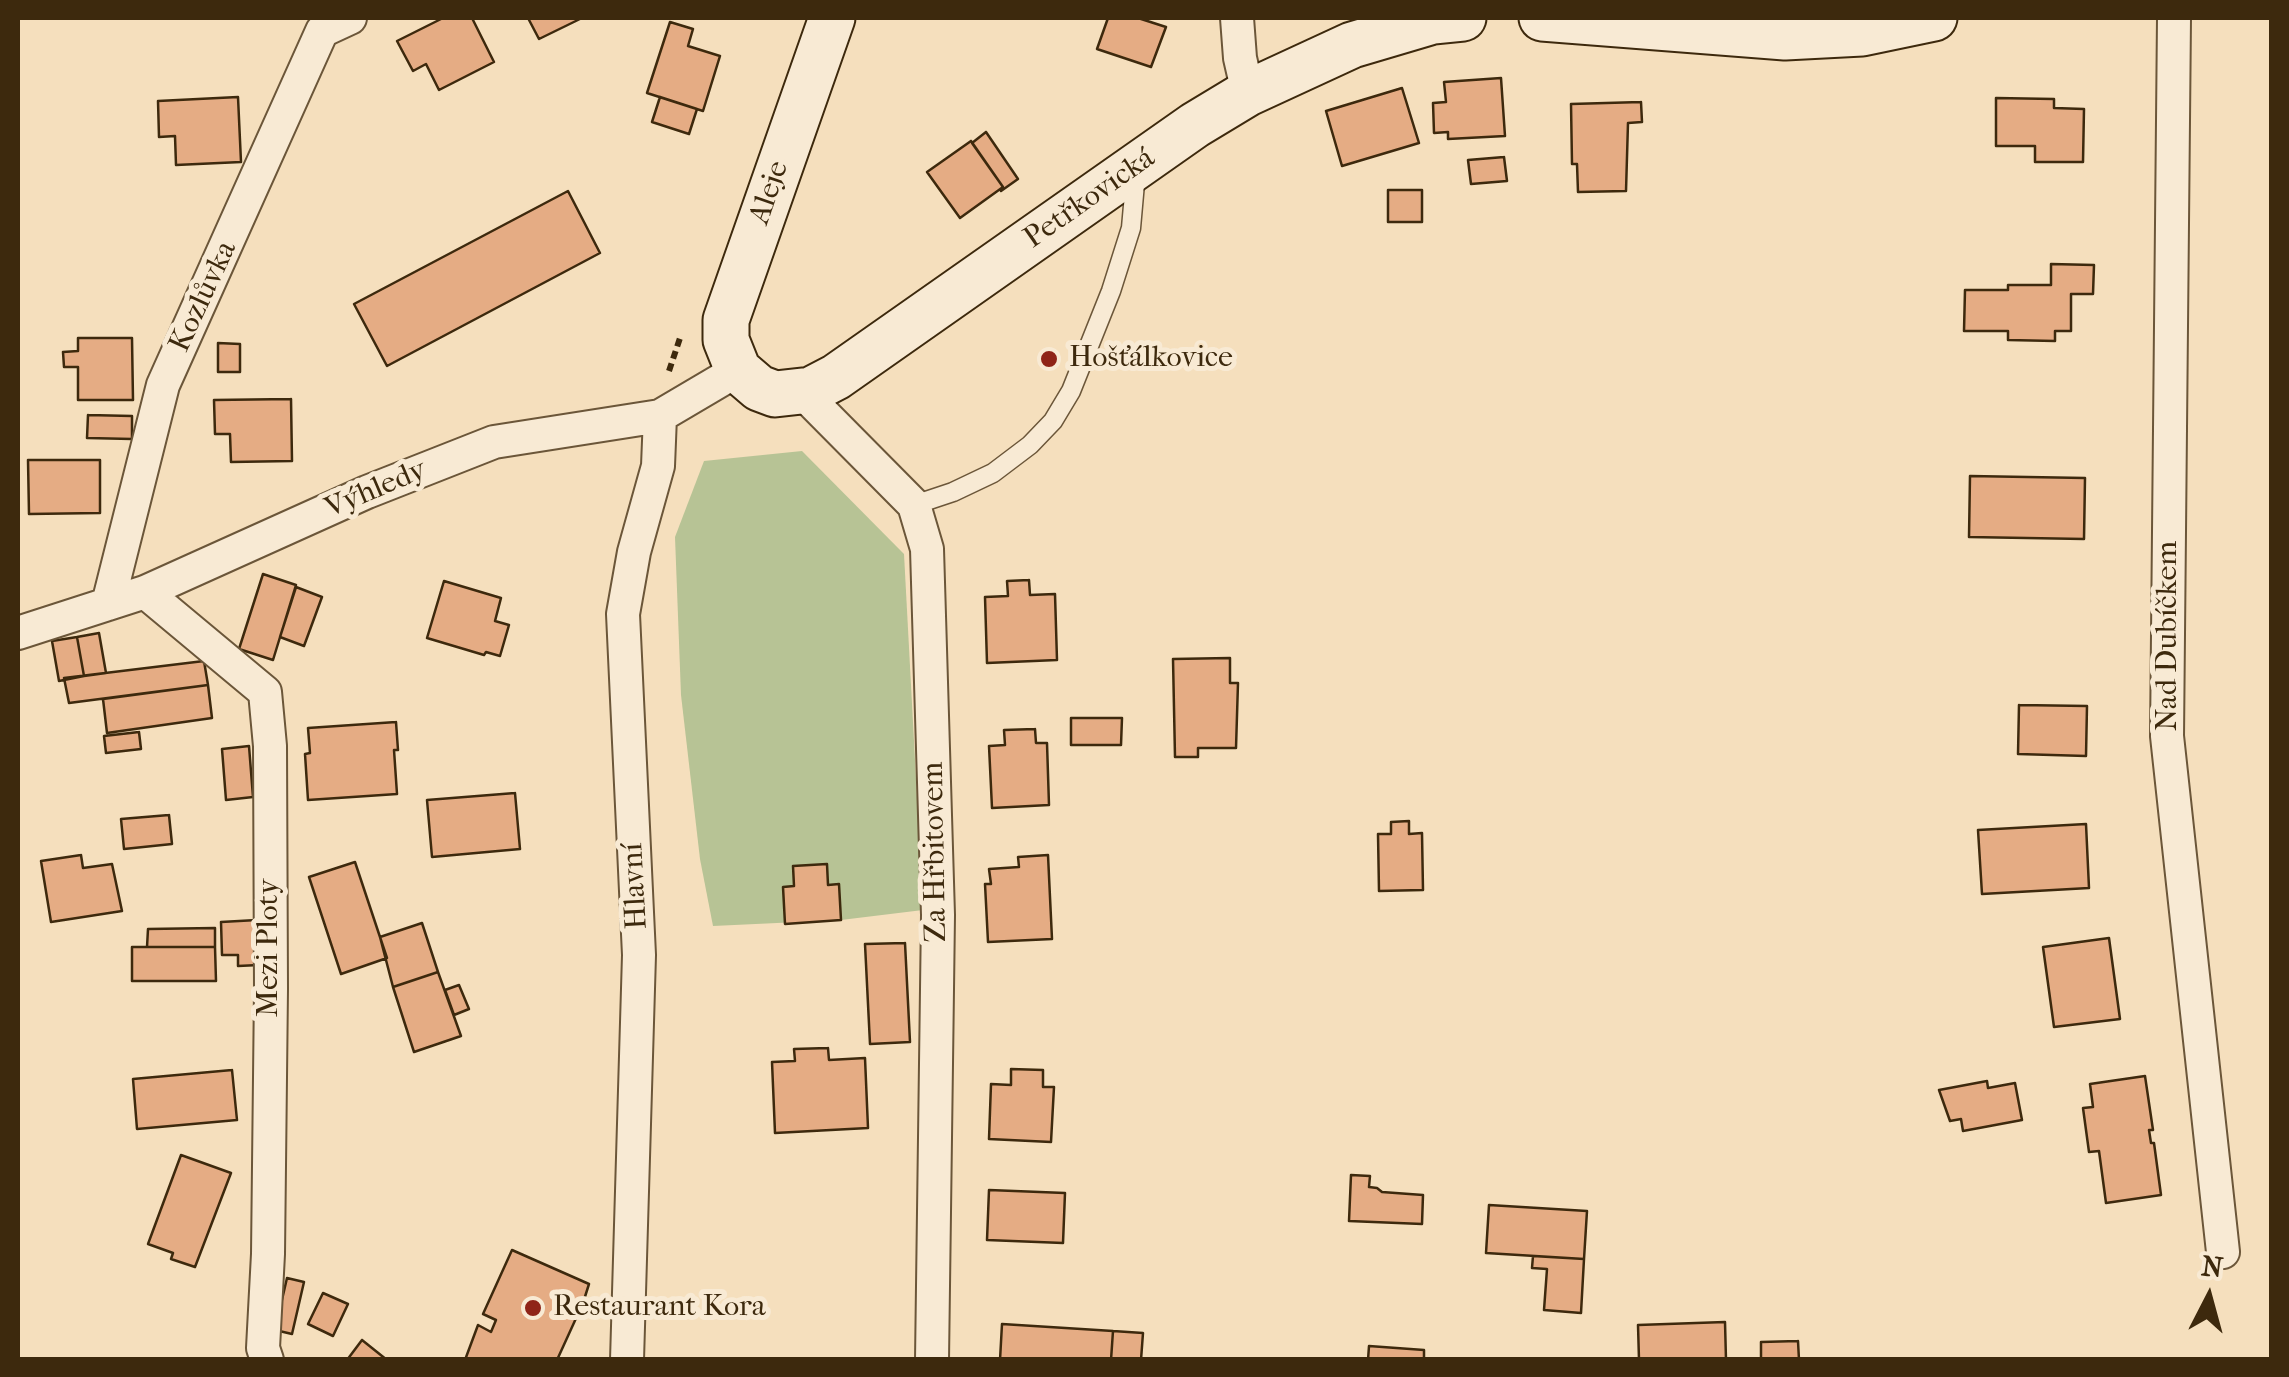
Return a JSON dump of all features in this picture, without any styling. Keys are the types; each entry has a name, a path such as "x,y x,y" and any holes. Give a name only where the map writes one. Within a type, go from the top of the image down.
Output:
{"street":[{"name":"Kozlůvka","path":"108,604 163,385 322,31 350,18"},
{"name":"Aleje","path":"738,370 726,340 726,320 832,18"},
{"path":"1237,18 1248,93"},
{"name":"Petřkovická","path":"802,392 836,377 1135,167 1248,93 1352,45 1433,21 1463,18"},
{"path":"1542,18 1785,36 1880,30 1934,18"},
{"name":"Nad Dubíčkem","path":"2174,18 2167,736 2224,1252"},
{"name":"Výhledy","path":"18,633 146,592 368,492 494,442 660,416 738,370"},
{"path":"738,370 766,391 802,392"},
{"name":"Za Hřbitovem","path":"802,392 914,505 927,548 938,916 932,1360"},
{"name":"Hlavní","path":"626,1360 640,954 623,614 634,552 658,466 660,416"},
{"name":"Mezi Ploty","path":"146,592 265,692 270,746 271,989 263,1348 267,1360"}],"lane":[{"path":"914,505 993,472 1030,445 1053,421 1076,378 1131,228 1135,167"}],"green space":[{"path":"802,451 904,554 923,910 841,920 713,926 700,859 681,695 675,537 704,461"}],"building":[{"path":"443,18 472,18 494,62 439,90 426,64 413,71 397,41"},
{"path":"528,18 582,18 539,39"},
{"path":"1108,18 1138,18 1166,27 1151,67 1097,49"},
{"path":"670,22 693,29 688,46 720,56 703,111 647,93"},
{"path":"1501,78 1505,136 1448,139 1448,132 1434,133 1433,103 1446,102 1444,82"},
{"path":"1402,88 1419,143 1342,166 1326,111"},
{"path":"238,97 241,162 176,165 175,136 159,137 158,101"},
{"path":"660,97 697,109 689,134 652,122"},
{"path":"1996,98 2054,99 2054,108 2084,109 2083,162 2035,162 2035,146 1996,146"},
{"path":"1641,102 1642,122 1628,123 1626,191 1578,192 1577,164 1572,164 1571,104"},
{"path":"986,132 1018,179 1001,191 1003,187 972,143"},
{"path":"971,141 1003,187 960,218 927,172"},
{"path":"1504,157 1507,181 1471,184 1468,160"},
{"path":"1388,190 1422,190 1422,222 1388,222"},
{"path":"568,191 600,253 387,366 354,304"},
{"path":"2051,264 2094,265 2093,294 2071,294 2071,331 2055,331 2055,341 2008,340 2008,331 1964,331 1965,290 2051,285"},
{"path":"78,338 132,338 133,400 78,400 78,367 64,367 63,352 78,351"},
{"path":"218,343 240,344 240,372 218,372"},
{"path":"291,399 292,461 231,462 230,434 215,434 214,400"},
{"path":"88,415 132,416 132,439 87,438"},
{"path":"28,460 100,460 100,513 29,514"},
{"path":"1970,476 2085,478 2084,539 1969,537"},
{"path":"263,574 296,585 273,660 239,649"},
{"path":"1029,580 1030,595 1055,594 1057,660 987,663 985,597 1008,596 1007,581"},
{"path":"444,581 501,598 495,621 509,625 500,656 427,638"},
{"path":"296,587 322,597 304,646 280,637"},
{"path":"99,633 106,673 84,676 77,637"},
{"path":"77,637 84,676 59,681 52,641"},
{"path":"1230,658 1230,683 1238,683 1236,748 1198,748 1198,757 1175,757 1173,659"},
{"path":"204,661 208,685 69,703 64,678"},
{"path":"208,685 212,718 107,733 103,699"},
{"path":"2019,705 2087,706 2086,756 2018,754"},
{"path":"1071,718 1122,718 1121,745 1071,745"},
{"path":"396,722 397,794 308,800 308,728"},
{"path":"1035,729 1036,743 1047,743 1049,805 992,808 989,746 1005,745 1004,730"},
{"path":"139,732 141,749 106,753 104,736"},
{"path":"249,746 253,797 226,800 222,749"},
{"path":"515,793 520,849 432,857 427,800"},
{"path":"169,815 172,844 124,849 121,819"},
{"path":"1409,821 1409,834 1422,833 1423,890 1379,891 1378,834 1391,834 1391,822"},
{"path":"2086,824 2089,888 1982,894 1978,830"},
{"path":"81,855 83,868 112,864 122,911 51,922 41,861"},
{"path":"1048,855 1052,939 988,942 985,884 991,884 989,869 1019,867 1018,857"},
{"path":"355,862 387,958 341,974 309,877"},
{"path":"827,864 828,885 839,884 841,920 785,924 783,887 794,886 793,866"},
{"path":"257,920 259,965 238,966 238,955 222,955 221,922"},
{"path":"422,923 438,972 393,987 380,937"},
{"path":"215,928 215,947 147,947 148,929"},
{"path":"2109,938 2120,1019 2054,1027 2043,947"},
{"path":"905,943 910,1042 870,1044 865,944"},
{"path":"132,947 215,947 216,981 132,981"},
{"path":"438,972 461,1036 414,1052 393,987"},
{"path":"459,985 469,1009 454,1015 445,990"},
{"path":"828,1048 829,1060 865,1058 868,1128 775,1133 772,1062 795,1061 794,1049"},
{"path":"1011,1069 1043,1070 1043,1087 1054,1087 1051,1142 989,1139 991,1084 1011,1085"},
{"path":"232,1070 237,1120 137,1129 133,1079"},
{"path":"2145,1076 2153,1130 2149,1130 2161,1195 2106,1203 2099,1151 2089,1152 2083,1108 2093,1107 2090,1084"},
{"path":"1987,1081 1988,1088 2015,1083 2022,1120 1963,1131 1961,1119 1950,1121 1939,1090"},
{"path":"181,1155 231,1173 195,1267 171,1259 173,1253 148,1244"},
{"path":"1351,1175 1370,1176 1369,1187 1382,1192 1423,1195 1422,1224 1349,1221"},
{"path":"989,1190 1065,1193 1063,1243 987,1240"},
{"path":"1489,1205 1587,1211 1584,1259 1486,1253"},
{"name":"Restaurant Kora","path":"512,1250 589,1284 583,1303 557,1360 465,1360 478,1325 491,1332 496,1320 483,1314"},
{"path":"1533,1256 1584,1259 1581,1313 1544,1310 1547,1269 1532,1268"},
{"path":"287,1278 304,1282 292,1334 275,1330"},
{"path":"323,1293 348,1304 333,1336 308,1324"},
{"path":"1725,1322 1726,1360 1639,1360 1638,1325"},
{"path":"1002,1324 1113,1331 1111,1360 1000,1360"},
{"path":"1113,1331 1143,1333 1141,1360 1111,1360"},
{"path":"362,1340 387,1360 347,1360"},
{"path":"1798,1341 1799,1360 1761,1360 1761,1342"},
{"path":"1369,1346 1424,1350 1424,1360 1368,1360"}],"place":[{"name":"Hošťálkovice","path":"1049,359"},
{"name":"Restaurant Kora","path":"533,1308"}]}
